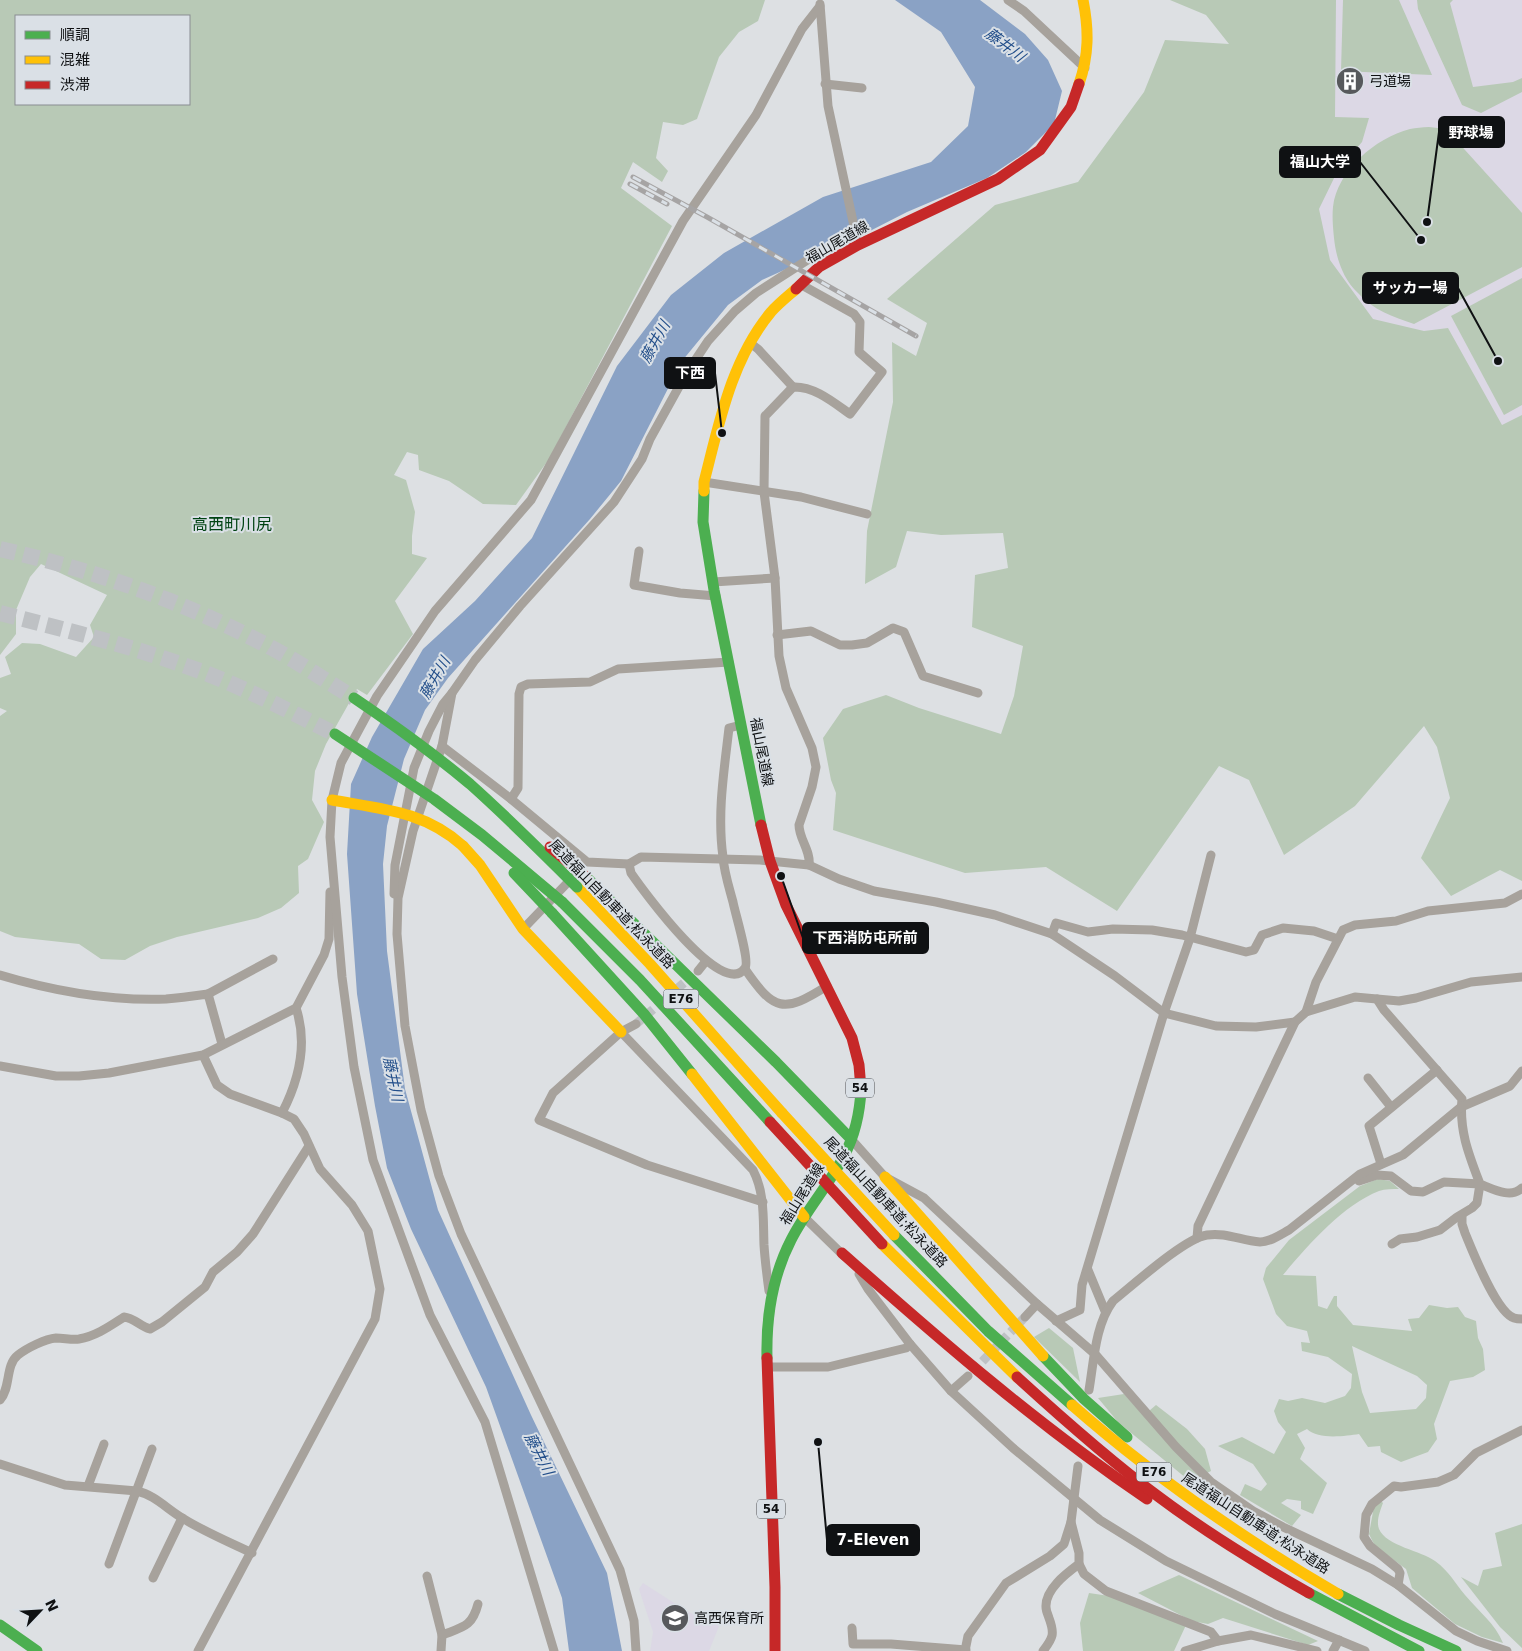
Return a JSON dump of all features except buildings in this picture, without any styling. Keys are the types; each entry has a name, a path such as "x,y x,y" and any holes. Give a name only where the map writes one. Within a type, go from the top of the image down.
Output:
{"main road":[{"name":"福山尾道線","path":"775,1651 776,1603 768,1455 766,1328 770,1299 778,1270 792,1239 845,1154 859,1106 861,1082 858,1059 852,1038 786,905 770,861 762,830 713,582 703,522 704,482 728,391 750,343 771,312 800,284 856,237 998,179 1040,150 1071,107 1085,68 1088,25 1084,0"},
{"name":"尾道福山自動車道;松永道路","path":"354,698 408,735 454,771 518,827 650,964 782,1113 894,1235 982,1325 1076,1410 1168,1483 1236,1532 1303,1574 1359,1605 1456,1651"},
{"name":"E76","path":"335,734 434,799 482,835 562,902 640,980 882,1244 970,1334 1064,1421 1158,1497 1257,1562 1360,1621 1419,1651"},
{"path":"376,760 468,831 503,863 552,913 644,1014 804,1218"},
{"path":"454,771 496,800 586,877 776,1062 851,1138"},
{"path":"332,800 408,814 445,831 463,846 480,865 523,929 621,1032"},
{"path":"885,1177 1028,1341 1084,1399 1207,1505 1303,1574"},
{"path":"842,1253 981,1374 1086,1458 1172,1515 1257,1562"},
{"path":"0,1625 37,1651"}],"street":[{"path":"1008,0 1024,11 1085,68"},
{"path":"398,898 394,898 395,865 414,768 429,731 443,704 475,660 520,606 614,502 642,460 650,439 686,374 708,341 734,312 756,293 834,244 856,237 828,106 820,3"},
{"path":"0,1066 56,1076 79,1076 109,1073 203,1055 296,1008 324,955 329,939 332,800 341,763 376,696 435,611 531,500 684,220 756,115 802,29 820,3"},
{"path":"825,84 862,88"},
{"path":"800,284 854,314 860,322 859,352 882,372 850,414 826,398 802,386 793,387 765,416 764,492 775,578 779,656 786,688 812,748 816,767 812,787 799,826 799,831 810,858 809,865"},
{"path":"750,343 758,348 793,387"},
{"path":"704,482 801,497 867,514"},
{"path":"639,551 634,586 680,594 716,596"},
{"path":"713,582 775,578"},
{"path":"777,635 811,631 840,645 852,645 867,643 893,628 904,632 923,676 978,693"},
{"path":"511,800 518,788 519,694 522,687 528,684 590,682 618,669 729,662"},
{"path":"452,694 442,746 413,831 398,898 397,934 405,1026 421,1110 439,1176 461,1234 620,1570 634,1621 636,1651"},
{"path":"741,725 729,728 721,806 723,858 745,950 745,969 761,992 783,1005 794,1004 827,986"},
{"path":"442,746 587,862 628,864 641,857 723,858 809,865 838,879 874,891 995,915 1052,934 1116,976 1164,1013 1216,1026 1256,1027 1294,1022"},
{"path":"330,837 342,977 354,1068 373,1160 430,1315 485,1422 554,1651"},
{"path":"1056,1320 1080,1310 1082,1285 1164,1013 1190,938 1211,855"},
{"path":"523,929 587,862"},
{"path":"628,864 631,873 666,921 706,961 729,974 745,969"},
{"path":"1306,1012 1316,982 1343,930 1355,925 1396,921 1428,911 1505,903 1522,894"},
{"path":"1052,934 1056,923 1088,932 1114,929 1152,930 1182,935 1246,952 1254,950 1262,935 1283,928 1314,931 1338,939"},
{"path":"0,975 96,996 166,999 208,994 273,959"},
{"path":"698,971 706,961"},
{"path":"1197,1238 1198,1226 1294,1022 1306,1012 1355,997 1399,1001 1472,982 1522,977"},
{"path":"208,994 222,1044"},
{"path":"1377,999 1384,1010 1462,1099 1461,1118 1466,1146 1480,1184 1477,1203 1462,1215 1440,1230 1417,1238 1400,1239 1392,1244"},
{"path":"282,1113 296,1081 302,1052 302,1024 296,1008"},
{"path":"636,1024 621,1032 553,1093 539,1120 647,1165 763,1202"},
{"path":"621,1032 746,1161 759,1182 763,1202 764,1248 770,1299"},
{"path":"198,1651 375,1319 380,1289 368,1231 352,1205 320,1168 304,1134 294,1119 230,1094 217,1086 203,1055"},
{"path":"1381,1164 1369,1126 1436,1070"},
{"path":"1089,1390 1105,1312 1113,1301 1188,1242 1205,1235 1222,1234 1262,1242 1276,1238 1289,1230 1360,1174 1403,1154 1461,1107 1510,1086 1522,1071"},
{"path":"1368,1078 1391,1107"},
{"path":"851,1138 885,1177 924,1198 1037,1304 1095,1354 1176,1447 1211,1482 1253,1511 1372,1569 1398,1584 1456,1631 1477,1641 1508,1651"},
{"path":"0,1400 3,1397 11,1365 16,1356 54,1338 79,1339 92,1335 124,1317 131,1318 140,1326 150,1329 162,1322 198,1293 205,1287 213,1272 253,1234 309,1146"},
{"path":"1352,1181 1355,1183 1377,1174 1391,1176 1411,1191 1423,1192 1444,1182 1480,1184 1508,1193 1513,1193 1522,1188"},
{"path":"1462,1215 1465,1233 1496,1301 1504,1311 1514,1318 1522,1319"},
{"path":"804,1218 842,1253 910,1344 951,1391 1013,1448 1100,1520 1166,1562 1260,1607 1365,1651"},
{"path":"1088,1270 1105,1312"},
{"path":"1025,1316 1037,1304"},
{"path":"767,1367 828,1367 906,1348 910,1344"},
{"path":"951,1391 968,1376"},
{"path":"1398,1584 1400,1573 1398,1568 1370,1546 1364,1537 1366,1515 1372,1504 1394,1486 1401,1488 1438,1482 1454,1475 1476,1453 1522,1430"},
{"path":"88,1486 104,1444"},
{"path":"110,1564 152,1449"},
{"path":"0,1464 64,1484 148,1493 198,1528 252,1552"},
{"path":"852,1628 853,1644 891,1644 965,1651 968,1636 1006,1583 1050,1556 1064,1544 1071,1522 1078,1466"},
{"path":"153,1578 182,1518"},
{"path":"1071,1522 1079,1553 1079,1564 1084,1574 1106,1591 1211,1632 1218,1641"},
{"path":"1064,1544 1071,1544 1079,1553"},
{"path":"1043,1651 1052,1639 1054,1629 1046,1608 1046,1601 1058,1581 1079,1564"},
{"path":"427,1576 442,1636 441,1651"},
{"path":"442,1636 463,1628 474,1618 478,1604"},
{"path":"1185,1651 1218,1641 1250,1635 1316,1651"},
{"path":"1333,1651 1339,1640"}],"shaded area":[{"path":"1331,0 1522,0 1522,428 1498,440 1369,324 1325,269 1314,211"},
{"name":"高西保育所","path":"643,1583 685,1610 719,1626 709,1651 650,1651 653,1632 639,1589"}],"green space":[{"path":"0,0 765,0 758,21 739,32 719,57 697,119 683,125 663,122 656,158 668,171 662,182 633,162 621,188 672,226 549,459 516,505 483,504 449,481 419,470 418,455 407,452 394,475 406,480 415,512 412,554 427,558 395,601 413,634 367,695 357,689 326,744 315,771 312,800 324,822 308,859 298,866 299,893 281,908 258,918 177,937 150,946 125,960 101,959 79,944 15,937 0,931 0,716 7,711 0,708 0,678 11,674 5,657 22,643 40,644 76,657 94,637 90,625 107,595 41,564 30,577 16,610 16,634 0,655"},
{"path":"1170,0 1336,0 1335,117 1369,118 1362,142 1338,170 1319,209 1330,260 1373,319 1424,331 1448,328 1502,425 1522,415 1522,881 1500,870 1451,896 1421,858 1450,798 1437,747 1424,726 1355,806 1284,855 1249,780 1219,766 1117,911 1046,867 965,873 833,830 836,793 831,780 823,738 843,709 886,695 919,708 1001,734 1014,696 1023,646 972,627 975,575 1008,568 1003,533 941,535 907,531 896,567 865,584 867,531 893,402 892,342 916,356 927,323 887,299 995,205 1078,182 1144,92 1165,40 1229,44 1206,15"},
{"path":"1343,0 1399,0 1432,75 1341,71"},
{"path":"1417,0 1453,0 1450,3 1473,87 1513,82 1522,78 1522,92 1481,113 1462,105 1418,9"},
{"path":"1429,127 1446,129 1522,213 1522,267 1414,324 1391,316 1370,304 1348,281 1336,253 1333,207 1342,181 1350,169 1371,148 1397,133 1410,129"},
{"path":"1522,278 1522,405 1504,415 1451,316"},
{"path":"1378,1179 1390,1181 1399,1189 1379,1191 1352,1206 1303,1251 1283,1275 1316,1276 1318,1306 1327,1309 1334,1296 1337,1296 1337,1306 1353,1325 1412,1331 1408,1319 1419,1318 1429,1305 1447,1308 1458,1307 1465,1317 1476,1321 1478,1338 1483,1349 1485,1370 1473,1377 1450,1381 1434,1424 1437,1439 1428,1452 1401,1462 1381,1452 1380,1446 1368,1447 1359,1434 1325,1436 1318,1435 1307,1429 1297,1434 1305,1448 1300,1459 1327,1483 1313,1514 1301,1509 1301,1501 1287,1499 1281,1503 1301,1515 1292,1526 1240,1495 1245,1484 1261,1491 1267,1484 1253,1464 1218,1446 1242,1437 1274,1454 1286,1432 1278,1422 1274,1411 1279,1399 1288,1401 1302,1398 1325,1403 1345,1396 1351,1388 1352,1374 1328,1357 1302,1351 1301,1342 1310,1343 1307,1331 1287,1326 1276,1314 1263,1279 1266,1268 1289,1240 1360,1186","holes":["1352,1346 1417,1376 1427,1385 1426,1398 1416,1409 1370,1413 1362,1392"]},
{"path":"1049,1328 1073,1348 1080,1382 1034,1337"},
{"path":"1124,1394 1211,1490 1252,1515 1249,1523 1215,1502 1118,1422 1098,1398"},
{"path":"1156,1405 1187,1429 1205,1449 1211,1471 1207,1473 1182,1449 1149,1411"},
{"path":"1381,1501 1383,1503 1378,1523 1383,1535 1396,1544 1429,1557 1440,1565 1491,1624 1503,1643 1482,1637 1455,1624 1412,1588 1406,1569 1375,1546 1369,1534 1374,1506"},
{"path":"1522,1524 1522,1648 1500,1627 1461,1577 1478,1586 1483,1570 1502,1566 1495,1533"},
{"path":"1179,1575 1318,1641 1308,1645 1223,1618 1208,1624 1192,1621 1138,1593"},
{"path":"1089,1593 1109,1596 1186,1625 1174,1651 1083,1651 1080,1623"}],"water":[{"name":"藤井川","path":"895,0 980,0 1025,34 1048,60 1062,91 1054,124 1026,152 987,178 907,212 866,233 762,280 728,305 682,361 621,481 590,519 448,678 425,710 404,759 387,826 383,864 387,951 405,1089 438,1210 531,1415 607,1573 622,1651 569,1651 562,1598 486,1387 411,1229 387,1168 357,994 347,854 351,784 372,737 423,649 475,601 532,538 617,366 671,295 724,253 823,197 931,162 968,126 975,87 941,32"}],"tunnel":[{"path":"0,549 104,577 172,602 238,631 281,653 354,698"},
{"path":"0,613 105,640 208,674 272,702 335,734"},
{"path":"636,1024 692,976"},
{"path":"973,1371 1025,1317"}],"railway":[{"path":"633,177 916,336"},
{"path":"630,184 667,204"}],"traffic: fast":[{"path":"704,491 703,522 714,590 761,825"},
{"path":"354,698 442,761 470,784 577,887"},
{"path":"335,734 434,799 482,835 562,902"},
{"path":"514,873 552,913"},
{"path":"586,877 776,1062 851,1139"},
{"path":"562,902 640,980 770,1122"},
{"path":"552,913 644,1014 692,1074"},
{"path":"767,1358 769,1312 779,1268 797,1229 832,1177 848,1148 856,1123 861,1089"},
{"path":"894,1235 988,1331 1072,1405"},
{"path":"1043,1356 1084,1399 1127,1437"},
{"path":"1309,1593 1419,1651"},
{"path":"1338,1594 1456,1651"},
{"path":"0,1625 37,1651"}],"traffic: slow":[{"path":"1079,84 1085,63 1087,42 1083,0"},
{"path":"704,491 704,482 721,415 736,372 757,331 771,312 796,289"},
{"path":"332,800 385,809 418,818 448,834 463,846"},
{"path":"463,846 480,865 523,929 621,1032"},
{"path":"577,887 650,964 782,1113"},
{"path":"692,1074 804,1217"},
{"path":"782,1113 894,1235"},
{"path":"885,1177 1043,1356"},
{"path":"882,1244 1017,1377"},
{"path":"1072,1405 1103,1432 1200,1506 1338,1594"}],"traffic: jam":[{"path":"796,289 819,267 858,245 998,179 1040,150 1071,107 1079,84"},
{"path":"761,825 770,861 786,905 852,1038 859,1065 861,1089"},
{"path":"550,847 586,877"},
{"path":"770,1122 882,1244"},
{"path":"842,1253 953,1350 1028,1412 1147,1499"},
{"path":"767,1358 775,1587 775,1651"},
{"path":"1017,1377 1086,1439 1159,1497 1233,1548 1309,1593"}],"place":[{"name":"弓道場","path":"1350,81"},
{"name":"野球場","path":"1427,222"},
{"name":"福山大学","path":"1421,240"},
{"name":"サッカー場","path":"1498,361"},
{"name":"下西","path":"722,433"},
{"name":"下西消防屯所前","path":"781,876"},
{"name":"7-Eleven","path":"818,1442"},
{"name":"高西保育所","path":"675,1618"}],"district":[{"name":"高西町川尻","path":"232,524"}]}
